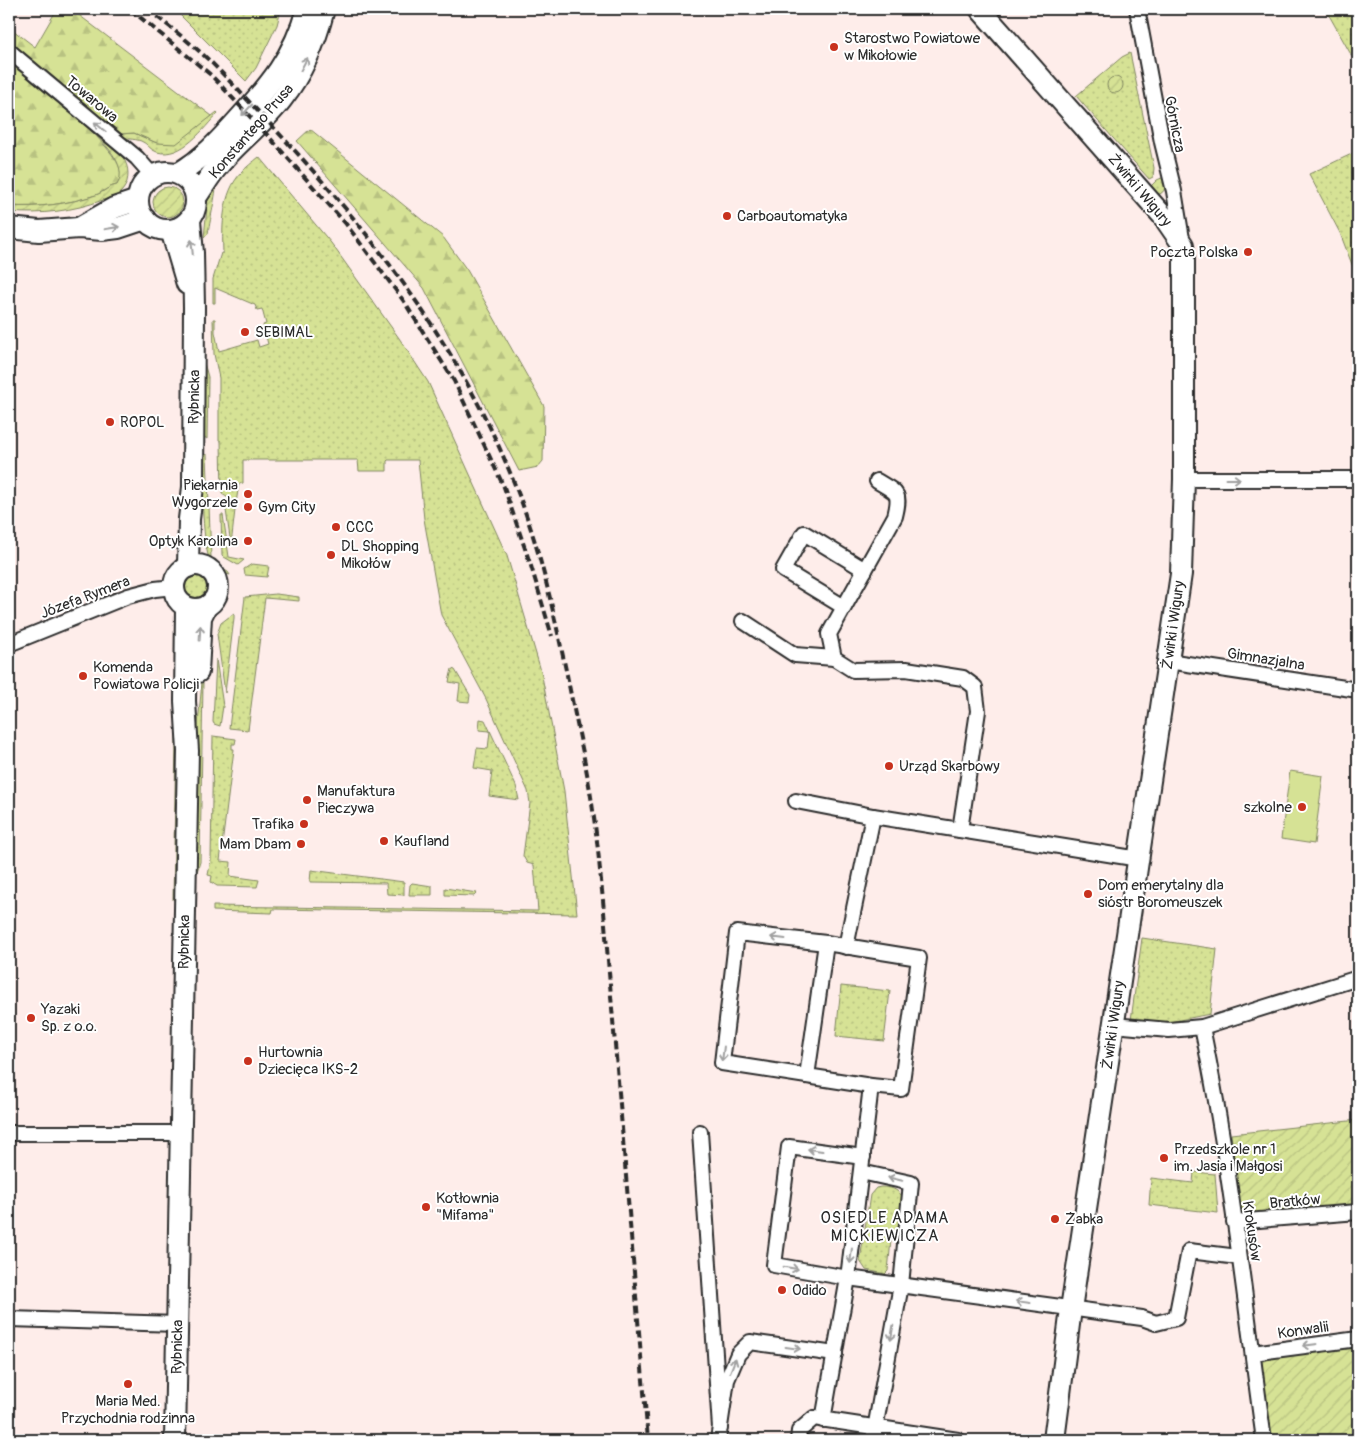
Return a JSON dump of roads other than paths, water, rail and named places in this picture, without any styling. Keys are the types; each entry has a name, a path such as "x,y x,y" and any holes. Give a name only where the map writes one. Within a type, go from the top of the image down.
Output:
{"street":[{"name":"Konstantego Prusa","path":"179,174 210,150 269,86 292,49 300,31 306,9"},
{"name":"Konstantego Prusa","path":"197,196 219,164 282,99 297,78 317,36 324,9"},
{"name":"Żwirki i Wigury","path":"980,9 1141,190 1163,216 1183,245 1184,479 1181,574 1071,1309 1054,1440"},
{"name":"Górnicza","path":"1137,9 1162,142 1174,190 1183,245"},
{"name":"Towarowa","path":"9,51 137,158 152,175"},
{"path":"170,171 179,174 190,183 197,196 197,206 190,221 171,230 161,230 144,220 138,200 140,190 152,175 170,171"},
{"path":"79,228 114,208 138,200"},
{"path":"9,228 39,231 79,228 102,230 118,228 144,220"},
{"name":"Rybnicka","path":"190,221 193,253 194,307 193,487 200,520 197,567"},
{"name":"Rybnicka","path":"171,230 194,307"},
{"path":"1184,479 1358,479"},
{"path":"834,658 829,634 896,516 899,502 895,492 877,481"},
{"path":"844,607 783,570 804,534 865,570"},
{"path":"197,567 214,574 218,589 215,600 206,607 196,610 186,607 177,599 174,587 178,575 197,567"},
{"name":"Józefa Rymera","path":"9,644 128,596 155,589 174,587"},
{"name":"Rybnicka","path":"176,1440 188,751 186,607"},
{"name":"Rybnicka","path":"188,751 198,680 201,617 206,607"},
{"path":"743,621 795,655 834,658 853,670 906,669 963,678 975,687 978,711 960,830"},
{"name":"Gimnazjalna","path":"1168,661 1358,690"},
{"path":"796,801 873,816 1138,859"},
{"path":"846,947 873,816"},
{"path":"737,933 846,947 919,958 901,1089 722,1063 737,933"},
{"path":"807,1076 826,943"},
{"path":"1113,1026 1169,1030 1202,1027 1358,978"},
{"name":"Krokusów","path":"1202,1027 1217,1099 1264,1440"},
{"path":"823,1420 848,1278 871,1086"},
{"path":"700,1132 719,1434"},
{"path":"9,1133 182,1133"},
{"path":"863,1157 789,1147 774,1265 848,1278 1142,1318 1156,1322 1176,1318 1189,1251 1238,1257"},
{"path":"861,1172 911,1183 901,1285 874,1434"},
{"name":"Bratków","path":"1234,1222 1358,1212"},
{"path":"9,1319 178,1324"},
{"name":"Konwalii","path":"1253,1353 1358,1339"},
{"path":"719,1434 727,1380 738,1354 750,1342 835,1354"},
{"path":"798,1440 799,1431 814,1418 874,1434 958,1440"}],"railway":[{"path":"130,9 211,75 346,224 403,300 454,381 504,487 552,636"},
{"path":"147,9 196,48 227,78 344,206 377,248 409,292 467,383 491,431 522,504 538,552 556,626 585,764 595,828 603,900 648,1440"}],"place":[{"name":"Starostwo Powiatowe w Mikołowie","path":"834,47"},
{"name":"Carboautomatyka","path":"727,216"},
{"name":"Poczta Polska","path":"1248,252"},
{"name":"SEBIMAL","path":"245,332"},
{"name":"ROPOL","path":"110,422"},
{"name":"Piekarnia Wygorzele","path":"248,494"},
{"name":"Gym City","path":"248,507"},
{"name":"CCC","path":"336,527"},
{"name":"Optyk Karolina","path":"248,541"},
{"name":"DL Shopping Mikołów","path":"331,555"},
{"name":"Komenda Powiatowa Policji","path":"83,676"},
{"name":"Urząd Skarbowy","path":"889,766"},
{"name":"Manufaktura Pieczywa","path":"307,800"},
{"name":"szkolne","path":"1302,807"},
{"name":"Trafika","path":"304,824"},
{"name":"Kaufland","path":"384,841"},
{"name":"Mam Dbam","path":"301,844"},
{"name":"Dom emerytalny dla sióstr Boromeuszek","path":"1088,894"},
{"name":"Yazaki Sp. z o.o.","path":"31,1018"},
{"name":"Hurtownia Dziecięca IKS-2","path":"248,1061"},
{"name":"Przedszkole nr 1 im. Jasia i Małgosi","path":"1164,1158"},
{"name":"Kotłownia \"Mifama\"","path":"426,1207"},
{"name":"Żabka","path":"1055,1219"},
{"name":"Odido","path":"782,1290"},
{"name":"Maria Med. Przychodnia rodzinna","path":"128,1384"}],"district":[{"name":"OSIEDLE ADAMA MICKIEWICZA","path":"885,1226"}]}
